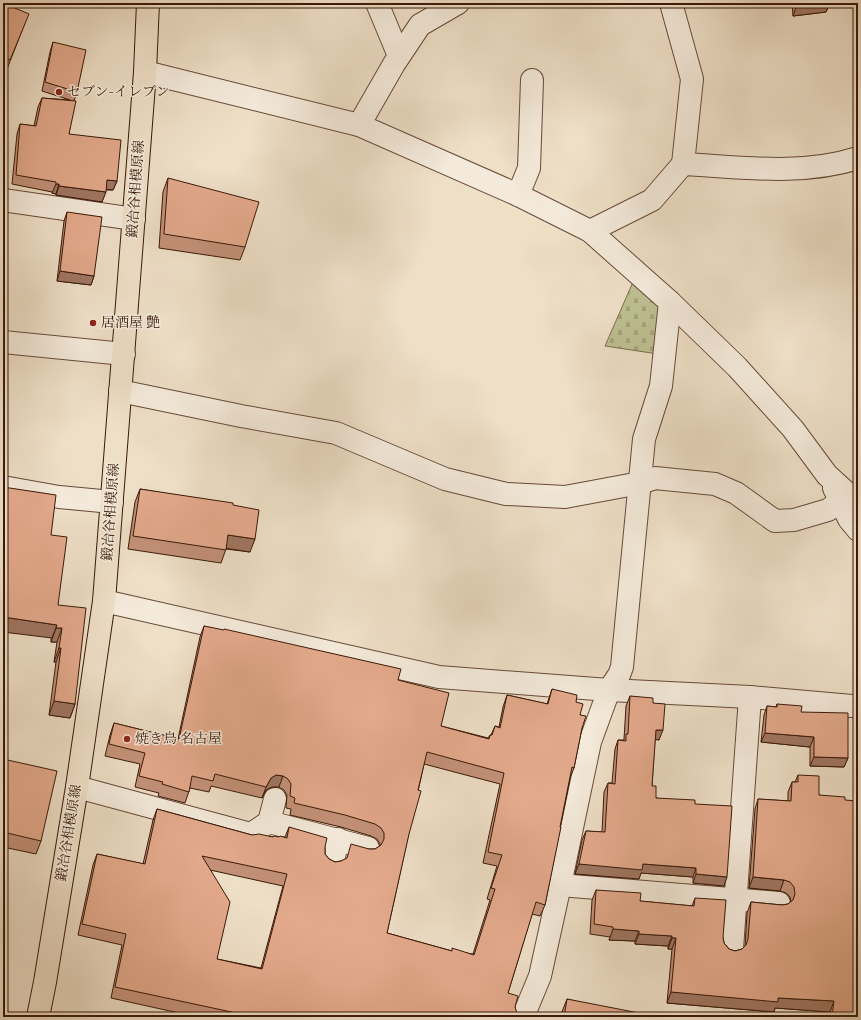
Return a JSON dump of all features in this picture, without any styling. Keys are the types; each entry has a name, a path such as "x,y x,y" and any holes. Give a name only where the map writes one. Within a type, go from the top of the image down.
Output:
{"main road":[{"name":"鍛冶谷相模原線","path":"38,1017 77,787 104,601 145,72 148,3"}],"street":[{"path":"377,3 399,56"},
{"path":"590,231 652,200 683,164 692,79 671,3"},
{"path":"359,124 399,56 420,26 456,4"},
{"path":"145,72 359,124 518,195 590,231 670,302 737,368 793,429 849,502 850,519 858,530"},
{"path":"518,195 529,168 532,80"},
{"path":"683,164 790,169 843,162 858,158"},
{"path":"3,200 134,219"},
{"path":"523,1017 540,976 590,742 609,690 620,675 622,667 644,439 661,386 670,302"},
{"path":"3,342 124,354"},
{"path":"120,392 336,433 445,479 506,494 565,497 640,483 655,478 715,484 736,493 775,521 794,520 849,502"},
{"path":"3,487 59,497 112,502"},
{"path":"104,601 439,677 609,690 750,697 852,706 858,705"},
{"path":"732,949 750,697"},
{"path":"77,787 251,834 269,822 275,799"},
{"path":"269,822 368,848"},
{"path":"333,861 338,839"},
{"path":"560,885 779,903"}],"green space":[{"path":"633,282 660,301 658,354 605,346"}],"building":[{"path":"3,3 29,14 10,60 3,57"},
{"path":"796,3 830,3 796,7"},
{"path":"53,42 86,50 77,92 45,82"},
{"path":"42,98 76,101 69,134 121,140 117,181 107,180 106,192 59,186 56,182 16,175 20,124 36,126"},
{"path":"168,178 259,202 245,247 164,234"},
{"path":"67,212 102,217 94,276 60,271"},
{"path":"3,487 56,495 51,535 67,537 58,605 86,608 75,704 54,701 62,628 56,628 57,625 3,617"},
{"path":"140,489 233,503 233,505 259,510 255,539 228,535 226,550 133,536"},
{"path":"204,626 224,629 401,669 398,680 449,693 441,726 489,739 495,726 500,728 507,695 548,704 552,689 577,695 576,702 583,704 580,715 586,716 574,768 572,767 545,905 536,902 508,993 518,996 515,1007 517,1013 516,1017 236,1017 236,1013 115,987 126,934 82,924 97,854 145,864 157,809 252,835 259,834 287,838 289,827 327,838 325,854 329,859 335,862 347,858 351,844 369,849 375,849 381,845 384,839 384,833 381,828 375,824 294,803 295,798 290,796 291,784 288,779 283,776 276,775 271,778 266,787 215,774 213,781 192,776 189,792 162,784 163,782 139,776 145,753 109,744 114,723 179,739","holes":["427,752 504,773 488,852 502,855 491,888 495,889 474,955 452,948 452,951 387,933 409,834 421,791 418,790","202,856 287,874 262,969 217,959 230,902"]},
{"path":"630,696 653,698 653,703 665,704 663,730 656,730 652,786 656,786 656,798 695,800 695,804 732,806 727,877 696,874 696,868 643,864 642,870 579,864 586,831 605,832 608,783 615,784 618,740 626,741 626,734 628,734"},
{"path":"777,704 802,706 801,712 848,713 848,758 814,757 814,737 765,733 767,706 777,707"},
{"path":"3,759 57,771 41,841 3,832"},
{"path":"798,775 819,776 819,795 845,797 845,800 858,801 858,1017 832,1017 834,1001 778,998 778,1002 671,992 676,938 672,938 672,936 639,934 639,931 613,929 613,927 594,924 596,890 641,893 640,901 694,906 695,898 726,900 723,937 724,943 729,949 735,951 742,949 746,945 748,939 751,902 782,905 788,904 793,900 795,894 794,887 790,882 753,877 758,799 791,801 792,782 798,782"},
{"path":"567,999 639,1013 639,1017 564,1017"}],"place":[{"name":"セブン-イレブン","path":"59,92"},
{"name":"居酒屋 艶","path":"93,323"},
{"name":"焼き鳥 名古屋","path":"127,739"}]}
